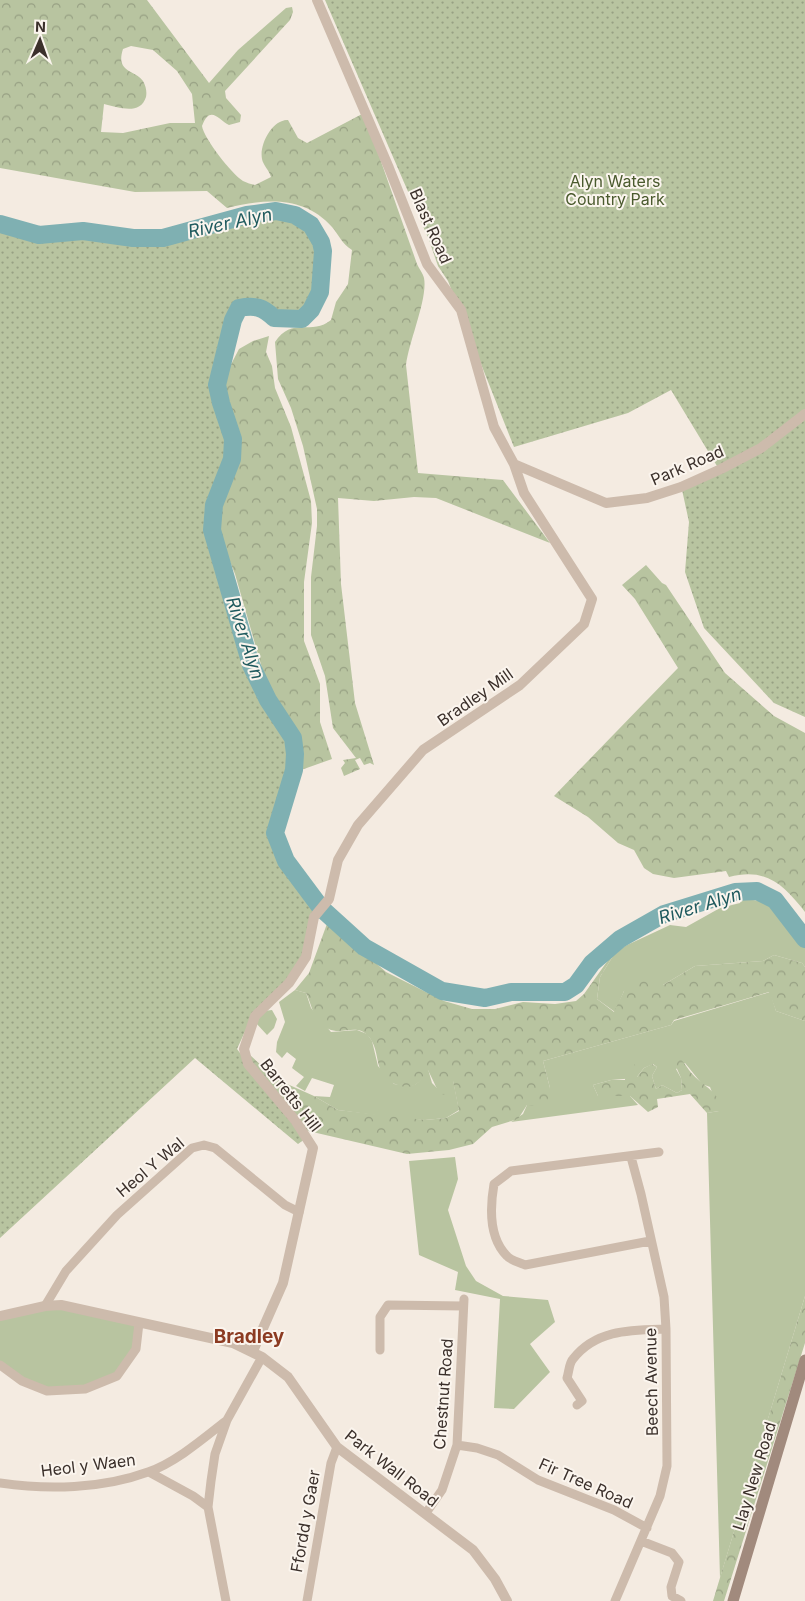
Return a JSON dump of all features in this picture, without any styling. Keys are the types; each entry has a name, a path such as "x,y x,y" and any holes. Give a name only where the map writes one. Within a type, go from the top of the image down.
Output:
{"main road":[{"name":"Llay New Road","path":"733,1601 805,1360"}],"street":[{"name":"Blast Road","path":"317,0 386,160 427,264 461,310 494,427 514,464"},
{"name":"Park Road","path":"514,464 606,503 647,498 681,487 761,448 805,414"},
{"name":"Bradley Mill","path":"306,956 314,917 329,899 338,860 358,826 423,750 520,685 584,624 592,599 524,493 514,464"},
{"name":"Barretts Hill","path":"299,1212 313,1148 294,1120 248,1064 244,1049 255,1016 289,983 306,956"},
{"name":"Heol Y Wal","path":"45,1306 66,1271 117,1215 192,1148 204,1145 215,1148 285,1205 299,1212"},
{"path":"650,1241 525,1265 508,1258 497,1241 490,1207 494,1184 511,1172 659,1152"},
{"name":"Beech Avenue","path":"615,1601 660,1496 667,1466 664,1297 650,1241 642,1194 631,1156"},
{"path":"253,1351 264,1331 284,1283 299,1212"},
{"name":"Chestnut Road","path":"381,1346 380,1317 388,1305 463,1303 457,1445 442,1490 426,1513"},
{"name":"Park Wall Road","path":"0,1316 45,1306 61,1305 218,1339 253,1351 288,1377 337,1447 473,1550 495,1579 507,1601"},
{"path":"0,1365 22,1381 48,1391 85,1389 117,1376 136,1349 139,1323"},
{"path":"583,1401 567,1378 572,1360 598,1337 628,1331 666,1329"},
{"path":"226,1601 208,1507 215,1454 227,1420 262,1357"},
{"name":"Heol y Waen","path":"0,1483 32,1487 69,1486 114,1480 149,1472 186,1450 227,1420"},
{"name":"Fir Tree Road","path":"457,1445 477,1448 498,1455 538,1480 614,1510 647,1528"},
{"name":"Ffordd y Gaer","path":"307,1601 331,1463 337,1447"},
{"name":"Heol y Waen","path":"149,1472 193,1496 208,1507"},
{"path":"641,1541 672,1553 679,1562 671,1587 672,1596 680,1601"}],"green space":[{"path":"0,0 147,0 209,83 238,50 286,8 292,7 293,12 290,20 225,91 226,98 241,115 240,122 229,125 215,115 211,115 205,119 202,126 213,147 226,164 243,181 255,185 271,177 263,161 262,153 268,134 277,124 288,120 298,138 307,143 364,113 417,264 424,278 421,308 406,365 418,473 503,480 550,543 436,498 414,497 374,501 338,498 341,584 355,703 374,765 370,763 364,765 360,758 355,760 360,769 344,776 341,768 345,763 343,760 356,758 333,728 325,676 311,635 311,577 317,509 303,446 291,408 278,379 275,342 288,330 317,327 331,320 336,302 348,284 352,250 321,217 309,209 296,205 283,202 269,202 227,208 207,191 135,192 0,168","holes":["131,46 153,50 177,71 192,94 195,123 170,123 123,133 101,132 104,104 128,109 139,107 146,97 143,81 140,77 127,70 122,63 123,49"]},
{"name":"Alyn Waters Country Park","path":"325,0 805,0 805,717 774,703 704,628 685,572 689,522 681,485 717,466 671,390 628,413 514,447 448,281 438,266 429,240"},
{"path":"276,212 296,216 312,228 323,251 320,288 314,304 302,319 274,318 266,311 258,308 239,308 217,385 221,404 233,439 232,459 214,505 212,530 251,665 268,700 293,738 294,770 275,833 286,861 321,908 304,956 289,983 253,1014 237,1049 305,1139 298,1144 195,1058 0,1238 0,224 35,235 83,231 153,239 183,234 253,214"},
{"path":"269,336 266,352 272,366 275,388 291,427 311,501 312,523 304,582 304,641 320,684 320,722 332,759 301,770 298,737 266,682 235,574 221,540 220,505 229,485 239,441 238,429 225,390 226,374 239,349 253,341"},
{"path":"646,565 666,585 725,673 774,716 805,733 805,912 781,886 754,874 729,877 726,871 674,878 653,874 644,868 634,850 618,843 588,817 554,796 678,668 635,599 622,585"},
{"path":"742,899 765,902 776,910 794,935 805,944 805,967 802,963 774,955 763,961 695,966 663,985 624,991 615,1012 597,999 600,977 613,956 625,946 670,925 686,927 720,908 740,903"},
{"path":"328,921 386,972 444,1001 472,1009 495,1009 523,1002 555,1004 576,1001 584,994 611,956 613,956 600,977 597,999 614,1012 624,991 640,975 663,985 695,966 763,961 774,955 802,963 805,967 805,1021 776,1011 769,992 674,1020 671,1025 543,1061 550,1088 547,1107 527,1105 518,1119 492,1127 473,1144 449,1150 407,1154 304,1130 250,1063 250,1055 276,1079 314,1096 338,1110 425,1120 446,1118 459,1111 453,1081 444,1095 439,1093 428,1070 421,1081 410,1087 391,1082 381,1071 372,1041 367,1035 362,1031 338,1031 325,1027 315,1015 306,993 295,990 309,973"},
{"path":"295,990 306,993 311,1008 331,1032 357,1030 367,1034 372,1041 378,1066 394,1084 414,1085 421,1080 428,1069 432,1083 439,1090 453,1080 459,1110 446,1118 425,1120 338,1110 314,1096 330,1097 334,1085 312,1078 305,1091 296,1086 304,1077 292,1068 296,1059 287,1052 282,1058 276,1052 277,1042 285,1022 279,1002"},
{"path":"770,992 776,1011 805,1021 805,1296 720,1578 707,1113 719,1111 710,1087 702,1084 685,1063 676,1069 681,1078 682,1090 677,1093 662,1085 656,1089 652,1076 657,1067 653,1064 644,1068 636,1078 611,1080 593,1085 598,1096 630,1096 638,1105 511,1122 523,1114 527,1105 550,1088 543,1061 671,1025 674,1021"},
{"path":"272,1010 277,1019 274,1028 267,1035 256,1023 264,1011"},
{"path":"679,1058 693,1075 715,1094 721,1105 719,1111 707,1113 690,1094 657,1099 658,1107 648,1112 630,1096 598,1096 593,1085 611,1080 625,1080 626,1067 634,1064 638,1069 637,1077 644,1068 652,1064 657,1067 652,1076 656,1089 662,1085 677,1093 682,1090 681,1078 674,1062"},
{"path":"455,1157 458,1179 448,1210 466,1266 476,1281 503,1296 548,1300 555,1322 530,1344 550,1372 514,1409 494,1408 500,1299 455,1290 458,1272 419,1255 409,1161"},
{"path":"805,1296 805,1343 724,1601 713,1601"},
{"path":"45,1306 139,1323 136,1349 117,1376 85,1389 47,1391 0,1365 0,1316"}],"waterway":[{"name":"River Alyn","path":"0,224 39,235 83,231 133,238 163,238 247,215 276,211 295,215 311,225 321,242 323,251 320,292 311,310 302,319 274,318 262,309 250,307 239,308 233,320 217,385 233,439 232,459 214,505 212,530 251,665 268,700 293,738 294,770 275,833 286,861 321,908 364,947 442,991 485,998 511,992 565,992 576,985 592,963 620,939 664,914 735,892 757,891 775,900 805,939"}],"district":[{"name":"Bradley","path":"249,1336"}]}
